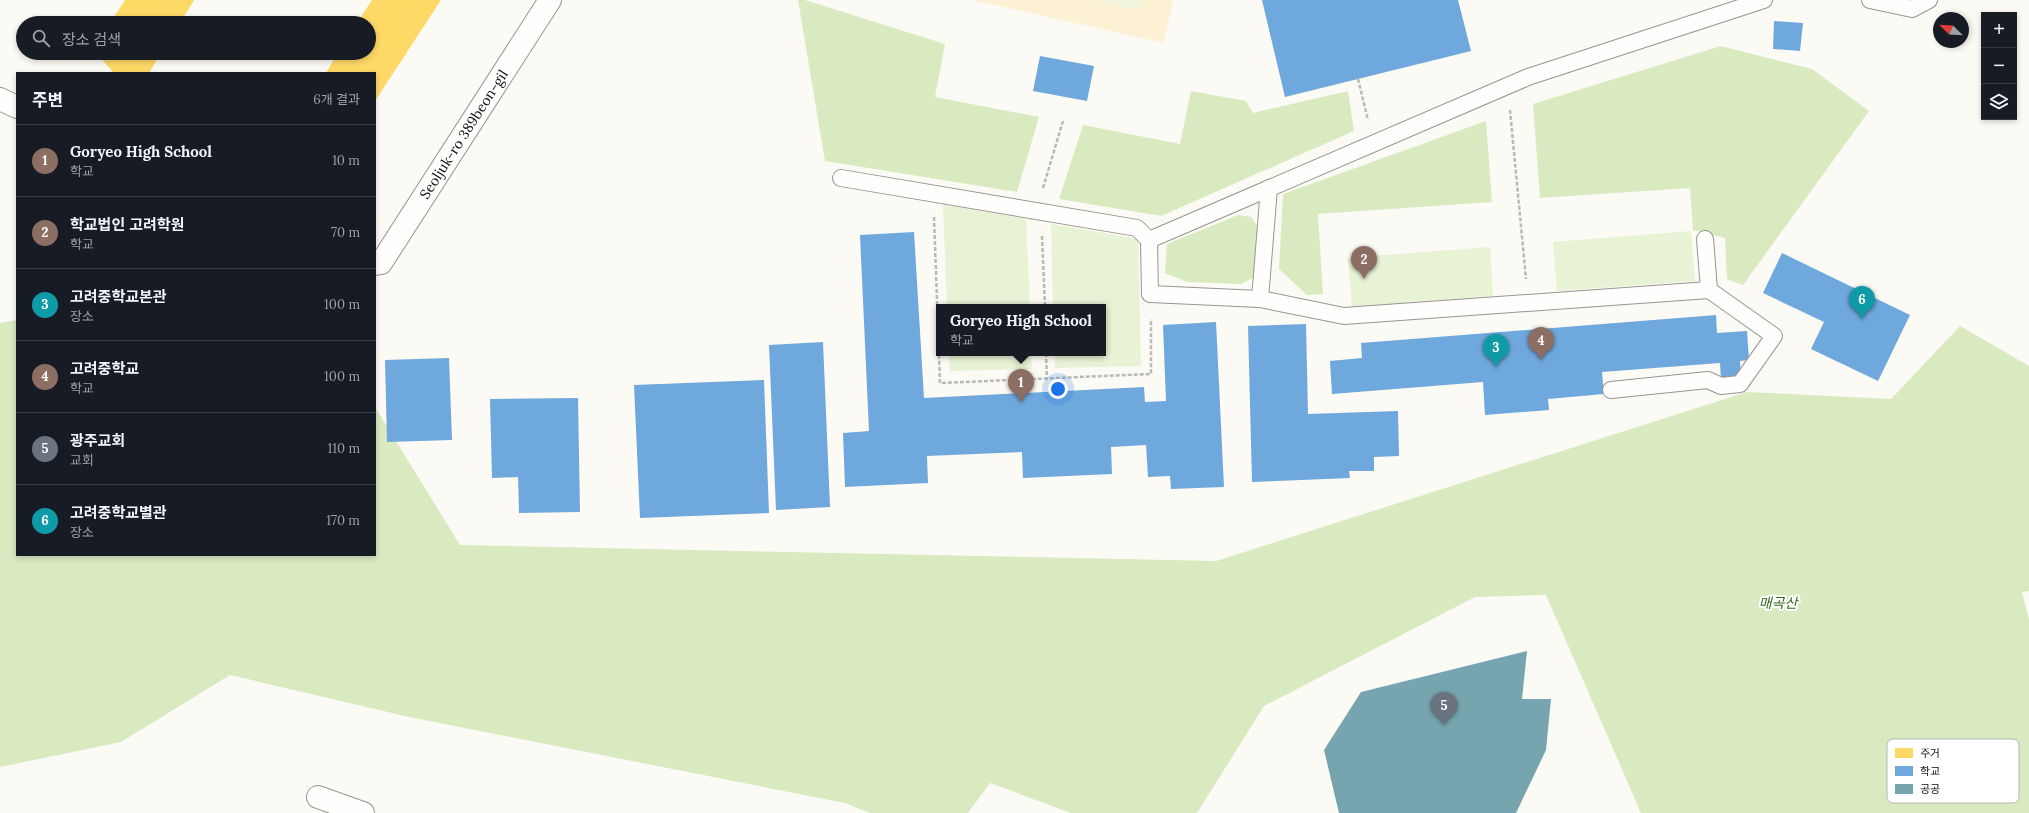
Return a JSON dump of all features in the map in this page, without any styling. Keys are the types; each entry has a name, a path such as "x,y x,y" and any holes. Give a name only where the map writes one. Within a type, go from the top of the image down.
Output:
{"street":[{"name":"Seoljuk-ro 389beon-gil","path":"376,264 381,263 550,0"},
{"path":"0,99 16,107"},
{"path":"318,797 363,813"}],"lane":[{"path":"1731,0 1756,2"},
{"path":"1870,0 1912,9 1928,0"},
{"path":"1149,240 1528,77 1756,2"},
{"path":"841,178 1137,228 1149,240 1150,294 1260,299 1344,316 1709,290 1774,336 1740,384 1722,386 1708,380 1611,390"},
{"path":"1260,299 1269,188"},
{"path":"1705,239 1709,290"}],"path":[{"path":"1358,79 1374,143"},
{"path":"1508,86 1528,302"},
{"path":"1045,304 1039,211 1063,121"},
{"path":"933,193 937,304"},
{"path":"939,356 940,383 1151,374 1150,294"},
{"path":"1046,356 1047,378"}],"green space":[{"path":"798,0 805,0 945,44 935,97 1039,117 1017,192 825,161"},
{"path":"1095,0 1142,0 1140,10"},
{"path":"1721,46 1812,69 1869,111 1743,285 1727,279 1725,238 1693,230 1690,188 1540,198 1533,104"},
{"path":"1191,91 1246,101 1253,113 1348,91 1354,131 1161,216 1059,199 1083,125 1180,144"},
{"path":"1486,121 1492,202 1318,214 1323,294 1307,295 1279,269 1283,194"},
{"path":"943,204 1026,219 1030,304 947,304"},
{"path":"1238,215 1251,217 1258,227 1255,277 1241,284 1187,282 1165,273 1167,244"},
{"path":"1051,224 1138,239 1141,366 1055,368 1055,356 1106,356 1106,304 1053,304"},
{"path":"1691,231 1695,281 1557,291 1553,242"},
{"path":"1490,247 1493,296 1352,307 1348,258"},
{"name":"매곡산","path":"16,320 16,556 376,556 376,409 460,545 1216,561 1747,392 1891,399 1960,326 2029,366 2029,591 2022,592 2029,620 2029,813 1641,813 1546,595 1475,597 1264,706 1197,813 1071,813 990,783 968,813 870,813 845,803 409,717 230,675 121,742 0,767 0,323"},
{"path":"949,356 1031,356 1032,369 950,371"}],"sand":[{"path":"973,0 1173,0 1164,43"}],"building: 주거":[{"path":"125,0 194,0 184,16 115,16"},
{"path":"372,0 441,0 376,99 376,72 327,72 334,60 376,60 376,16 362,16"},
{"path":"102,60 157,60 150,72 113,72"}],"building: 학교":[{"path":"1262,0 1458,0 1471,51 1285,97"},
{"path":"1774,21 1803,23 1800,51 1773,49"},
{"path":"1040,56 1094,66 1087,101 1033,91"},
{"path":"914,232 924,398 1144,387 1145,402 1166,401 1163,325 1216,322 1224,487 1171,489 1170,476 1148,477 1146,445 1111,447 1112,474 1023,478 1022,452 927,456 928,483 845,487 843,433 869,431 860,235"},
{"path":"1782,253 1910,315 1878,381 1811,349 1824,322 1763,293"},
{"path":"1716,315 1717,333 1747,331 1749,360 1740,361 1741,379 1721,380 1720,363 1602,372 1604,394 1548,399 1549,410 1485,415 1483,382 1332,394 1330,361 1362,358 1361,343"},
{"path":"1306,324 1308,414 1398,411 1399,456 1374,457 1374,471 1349,471 1350,478 1252,482 1248,326"},
{"path":"823,342 830,507 776,510 769,345"},
{"path":"449,358 452,440 387,442 385,360"},
{"path":"764,380 769,513 640,518 634,385"},
{"path":"578,398 580,512 519,513 518,477 492,478 490,399"}],"building: 공공":[{"path":"1527,651 1522,699 1551,699 1546,750 1516,813 1339,813 1324,750 1361,692"}],"place":[{"name":"학교법인 고려학원","path":"1364,279"},
{"name":"고려중학교별관","path":"1862,319"},
{"name":"고려중학교","path":"1541,360"},
{"name":"고려중학교본관","path":"1496,367"},
{"name":"Goryeo High School","path":"1021,402"},
{"name":"광주교회","path":"1444,725"}]}
